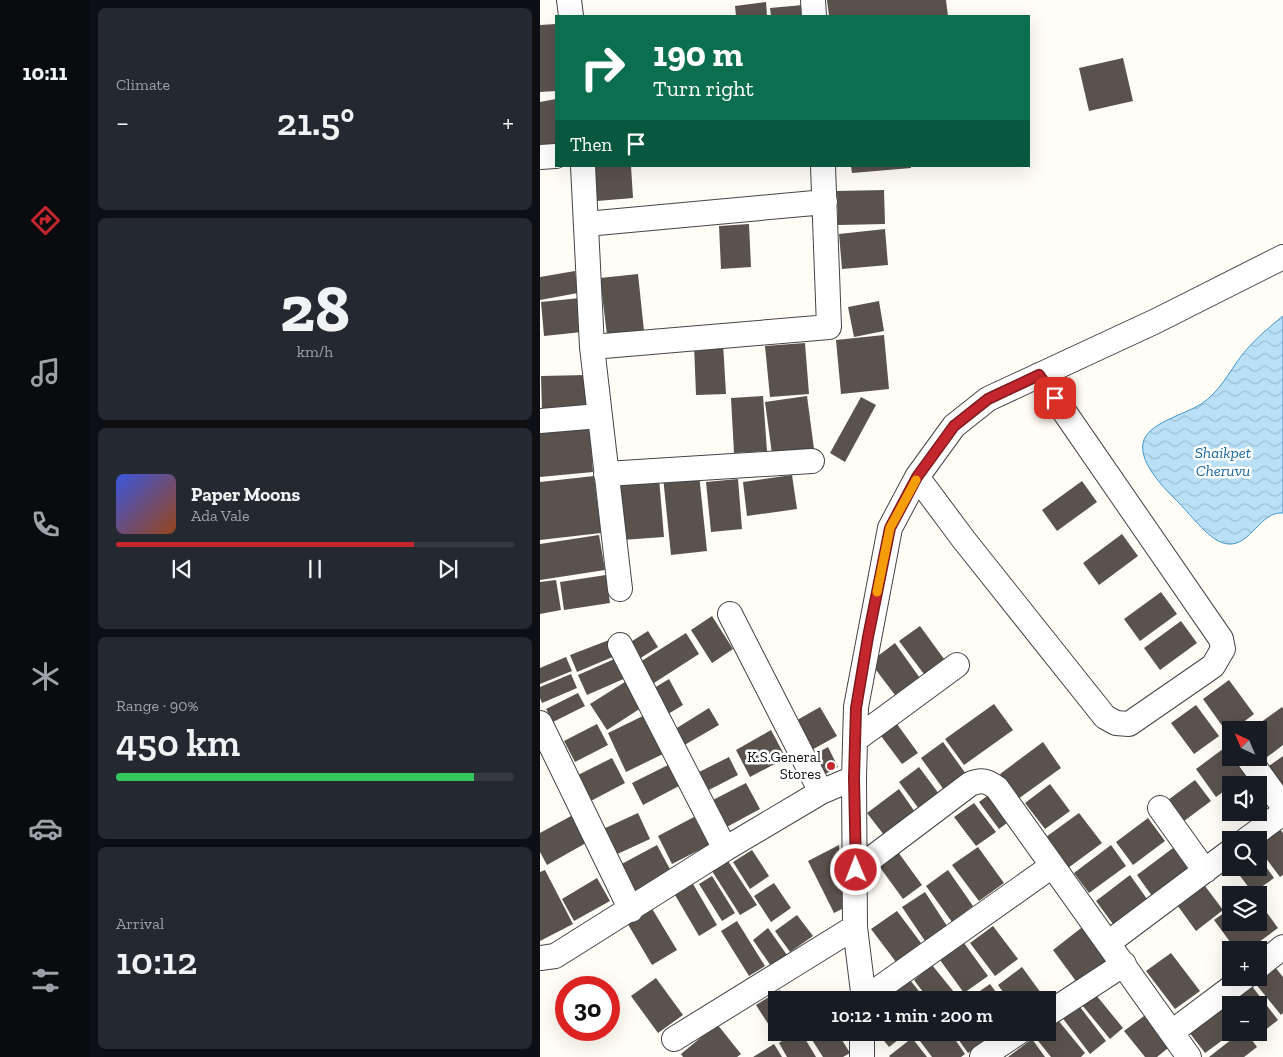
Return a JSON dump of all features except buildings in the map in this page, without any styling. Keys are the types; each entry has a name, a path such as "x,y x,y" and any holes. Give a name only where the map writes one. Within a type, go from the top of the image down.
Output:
{"street":[{"path":"569,0 571,15"},
{"path":"813,0 814,15"},
{"path":"540,157 555,156"},
{"path":"583,167 592,348 620,590"},
{"path":"592,348 829,327 823,167"},
{"path":"586,224 825,202"},
{"path":"863,991 855,927 854,778 856,708 890,528 917,477 954,426 988,399 1156,321 1283,257"},
{"path":"917,477 964,540 1105,717 1116,723 1129,724 1213,666 1223,649 1221,639 1039,375"},
{"path":"540,421 599,416"},
{"path":"606,474 812,461"},
{"path":"730,614 820,792"},
{"path":"620,646 725,849"},
{"path":"855,740 957,665"},
{"path":"540,723 631,910"},
{"path":"1254,766 1283,806"},
{"path":"540,958 555,956 631,910 725,849 820,792 854,778"},
{"path":"856,870 970,784 988,781 997,788 1124,964 1172,1032 1186,1056"},
{"path":"1160,808 1205,871"},
{"path":"1258,831 1283,813"},
{"path":"1108,943 1222,858"},
{"path":"877,991 1052,866"},
{"path":"674,1039 855,927"},
{"path":"1267,960 1283,947"},
{"path":"1056,1008 1124,964"},
{"path":"1172,1032 1233,986"},
{"path":"982,1057 1006,1041"}],"water":[{"name":"Shaikpet Cheruvu","path":"1283,316 1283,513 1268,517 1243,540 1228,544 1208,534 1167,491 1149,468 1143,451 1143,443 1151,430 1201,404 1213,394 1242,355 1261,334"}],"slow traffic":[{"path":"877,592 890,528 916,480"}],"place":[{"name":"K.S.General Stores","path":"831,766"}],"route":[{"path":"856,870 854,778 856,708 890,528 917,477 954,426 988,399 1039,375 1055,398"}]}
